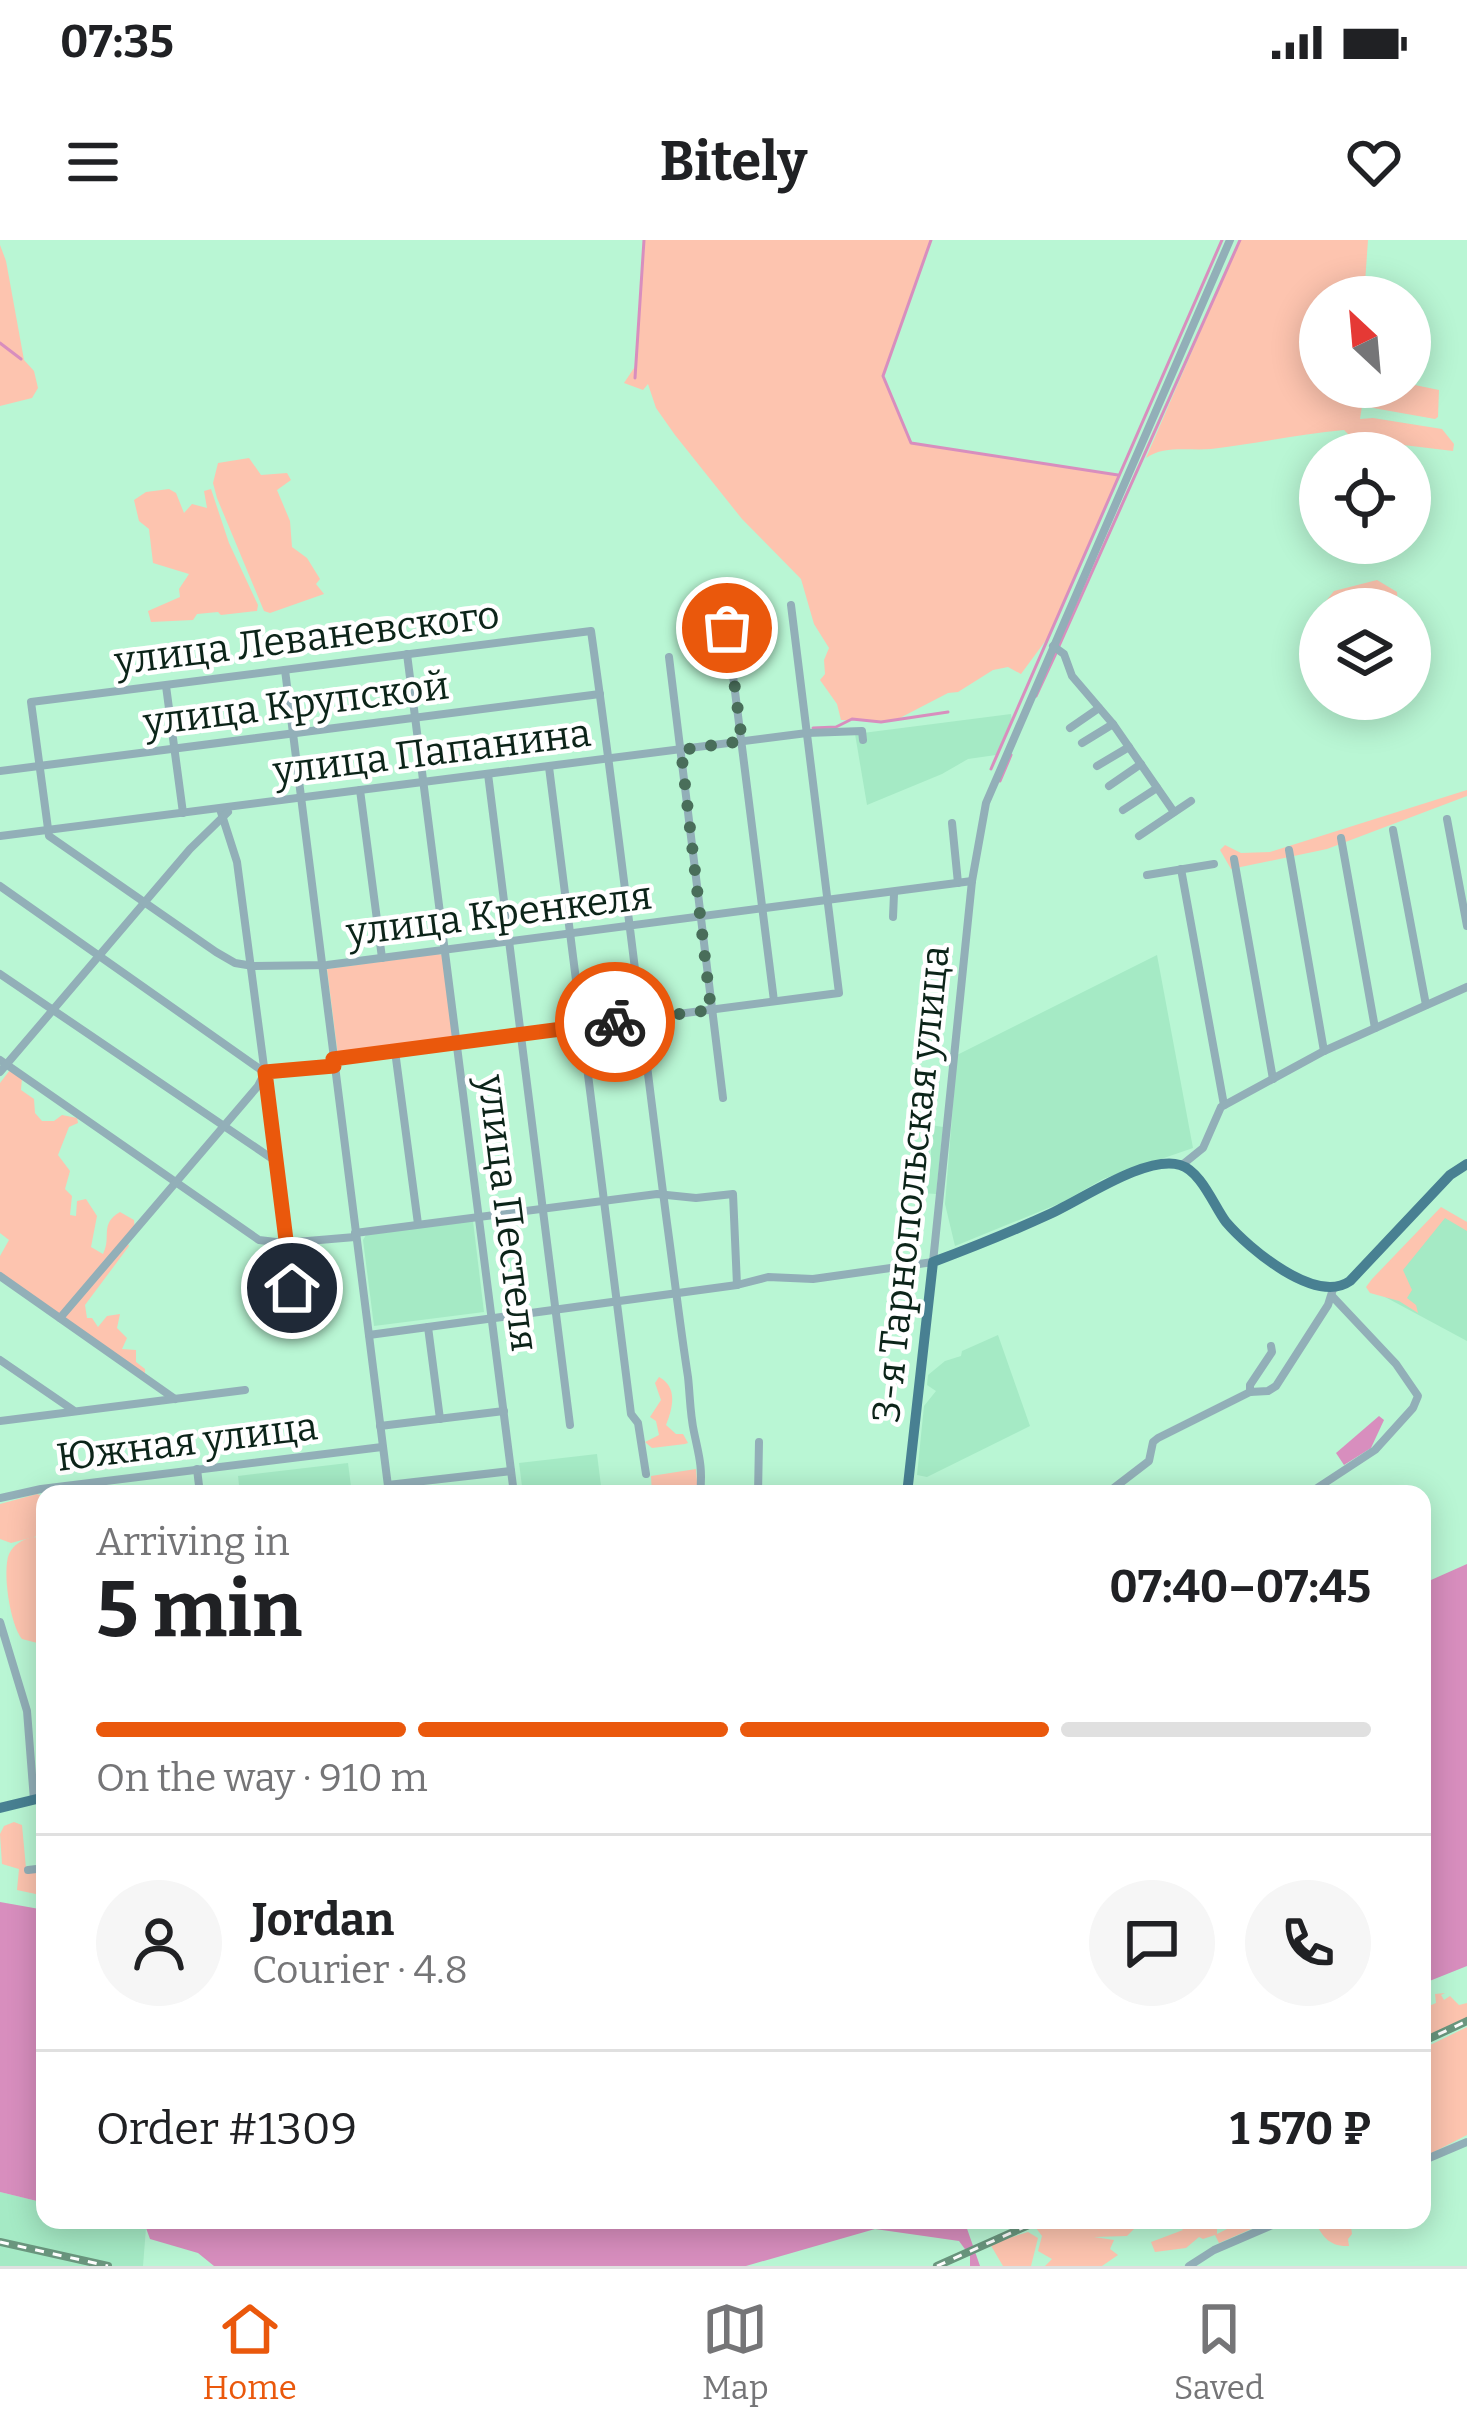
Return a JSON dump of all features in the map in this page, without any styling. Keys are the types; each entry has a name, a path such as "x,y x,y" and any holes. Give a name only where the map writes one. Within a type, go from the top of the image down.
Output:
{"main road":[{"path":"933,1262 1055,1212 1118,1180 1156,1166 1182,1166 1196,1176 1217,1210 1246,1242 1333,1293 1350,1281 1450,1175 1467,1164"},
{"name":"3-я Тарнопольская улица","path":"908,1485 933,1262"},
{"path":"0,1808 36,1800"}],"street":[{"name":"3-я Тарнопольская улица","path":"933,1262 972,881 986,803 1230,240"},
{"path":"0,886 265,1072 839,993 790,604"},
{"path":"727,628 774,1001"},
{"name":"улица Леваневского","path":"39,766 31,702 591,631 600,694"},
{"path":"1053,646 1064,654 1072,676 1174,812"},
{"name":"улица Пестеля","path":"407,654 513,1485"},
{"path":"670,657 723,1098"},
{"path":"285,670 387,1485"},
{"path":"166,686 183,813"},
{"path":"600,694 694,1434 700,1444 701,1485"},
{"name":"улица Крупской","path":"0,771 600,694"},
{"path":"1070,728 1099,708"},
{"path":"1082,743 1112,724"},
{"name":"улица Папанина","path":"0,836 222,812 807,733 862,731 863,740"},
{"path":"1096,766 1129,747"},
{"path":"1109,786 1141,764"},
{"path":"39,766 49,836 216,952 235,963 248,963"},
{"path":"549,767 631,1414 638,1423 646,1474"},
{"path":"488,774 570,1425"},
{"path":"1123,809 1157,788"},
{"path":"360,790 382,958"},
{"path":"1139,836 1191,801"},
{"path":"298,1333 284,1243 237,862 222,812 2,1066 259,1240 284,1243 663,1195 733,1194 736,1285"},
{"path":"1447,819 1467,926"},
{"path":"952,823 958,883"},
{"path":"1393,830 1426,1005"},
{"path":"1341,838 1375,1028"},
{"path":"1288,850 1324,1051"},
{"path":"1234,859 1273,1079"},
{"path":"1147,875 1214,864"},
{"path":"1181,869 1222,1106 1203,1148 1182,1166"},
{"name":"улица Кренкеля","path":"248,963 321,964 382,958 972,881"},
{"path":"893,917 894,894"},
{"path":"0,974 274,1160"},
{"path":"1222,1106 1324,1051 1467,987"},
{"path":"395,1051 418,1224"},
{"path":"60,1318 265,1072"},
{"path":"369,1336 736,1285 768,1276 813,1280 933,1262"},
{"path":"0,1276 175,1399"},
{"path":"1118,1485 1149,1461 1158,1438 1250,1391 1276,1386 1333,1293 1418,1396 1375,1450 1322,1485"},
{"path":"428,1328 440,1419"},
{"path":"1250,1391 1271,1346"},
{"path":"0,1360 75,1411"},
{"path":"0,1421 245,1390"},
{"path":"380,1426 504,1412"},
{"path":"758,1442 758,1485"},
{"name":"Южная улица","path":"85,1485 382,1447"},
{"path":"197,1468 199,1485"},
{"path":"421,1485 512,1471"},
{"name":"Южная улица","path":"0,1498 36,1493"},
{"path":"0,1622 27,1711 36,1772"},
{"path":"28,1870 36,1869"},
{"path":"1431,2158 1467,2142"},
{"path":"1189,2266 1263,2229"}],"shaded area":[{"path":"644,240 931,240 883,376 911,443 1119,475 1049,636 1021,674 1008,667 993,670 894,721 841,720 837,704 820,680 829,648 814,624 801,579 742,519 675,435 656,408 648,384 643,390 624,383 636,365"},
{"path":"1240,240 1368,240 1365,276 1299,276 1299,408 1362,408 1360,419 1442,429 1454,444 1453,451 1431,448 1431,432 1344,430 1299,432 1299,436 1211,449 1169,450 1146,458"},
{"path":"0,245 24,360 34,371 38,388 32,398 0,406"},
{"path":"1431,388 1439,390 1435,419 1373,408 1431,408"},
{"path":"249,458 261,475 287,473 291,480 277,490 290,521 292,547 307,558 324,594 270,613 264,611 213,483 218,463"},
{"path":"169,489 176,493 184,513 192,504 207,508 204,491 211,489 257,611 151,622 148,611 180,597 179,589 189,574 153,563 149,529 139,521 134,500 146,492"},
{"path":"1377,580 1390,588 1346,588"},
{"path":"1011,714 1012,722 996,755 968,759 867,805 855,734"},
{"path":"1467,790 1467,796 1327,849 1231,869 1220,850 1225,845 1241,853 1270,852"},
{"path":"442,955 453,1039 338,1056 327,969"},
{"path":"1157,955 1193,1148 1103,1179 1063,1202 955,1246 945,1204 957,1055"},
{"path":"10,1070 22,1078 21,1090 34,1099 35,1113 42,1121 62,1115 77,1118 58,1155 70,1171 65,1189 72,1196 70,1215 76,1216 77,1201 86,1199 97,1216 91,1247 103,1254 108,1226 120,1212 134,1220 135,1232 126,1240 129,1246 85,1305 87,1318 98,1327 107,1316 120,1314 117,1328 127,1338 122,1349 136,1350 136,1362 145,1369 145,1376 0,1272 0,1256 9,1240 0,1233 0,1083"},
{"path":"931,1125 943,1127 936,1194 907,1192 906,1156 931,1156"},
{"path":"1441,1207 1467,1222 1467,1231 1445,1218 1403,1270 1412,1290 1407,1298 1418,1313 1399,1301 1370,1293 1366,1287 1372,1279"},
{"path":"1443,1214 1467,1226 1467,1341 1374,1291"},
{"path":"473,1221 484,1312 374,1326 366,1235"},
{"path":"998,1335 1030,1426 927,1477 917,1475 924,1406 936,1391 927,1385 928,1375 962,1351"},
{"path":"659,1377 671,1392 666,1425 683,1434 688,1443 652,1448 645,1442 659,1435 650,1417 661,1400 655,1383"},
{"path":"1379,1416 1384,1420 1371,1448 1344,1465 1336,1453"},
{"path":"597,1454 601,1485 522,1485 519,1463"},
{"path":"348,1463 351,1485 239,1485 238,1476"},
{"path":"696,1469 697,1485 652,1485 651,1476"},
{"path":"36,1494 36,1536 11,1543 0,1539 0,1504"},
{"path":"36,1537 36,1643 22,1639 8,1598 9,1554 19,1543"},
{"path":"1467,1564 1467,1966 1431,1980 1431,1580"},
{"path":"22,1825 26,1868 36,1870 36,1894 17,1890 19,1869 2,1864 4,1826"},
{"path":"0,1902 36,1908 36,2201 0,2192"},
{"path":"1445,1993 1441,1995 1444,2000 1450,1996 1459,2005 1467,2003 1467,2018 1431,2035 1431,2005 1436,2003 1435,1994"},
{"path":"1467,2027 1467,2135 1431,2153 1431,2045"},
{"path":"0,2192 36,2201 36,2229 146,2229 143,2266 0,2266"},
{"path":"146,2229 875,2229 746,2266 214,2266 198,2253 150,2239"},
{"path":"875,2229 967,2229 980,2266 970,2266 970,2256 959,2241"},
{"path":"1037,2229 1134,2229 1127,2236 1094,2237 1114,2240 1110,2249 1118,2255 1102,2266 1045,2266 1052,2259 1038,2251 1042,2236"},
{"path":"1217,2229 1217,2234 1251,2229 1219,2243 1215,2235 1199,2237 1186,2248 1155,2252 1151,2242 1183,2230"},
{"path":"1351,2229 1349,2246 1336,2245 1320,2231"},
{"path":"1028,2232 1038,2238 1031,2266 1003,2266 990,2244"}],"waterway":[{"path":"635,378 644,240"},
{"path":"931,240 883,376 911,443 1118,475"},
{"path":"991,769 1222,240"},
{"path":"1059,646 1240,240"},
{"path":"0,343 21,359"},
{"path":"1036,696 1056,653"},
{"path":"813,728 836,727 852,719 881,722 948,712"},
{"path":"1000,781 1011,755"}],"railway":[{"path":"1431,2038 1467,2021"},
{"path":"937,2266 1020,2229"},
{"path":"0,2242 108,2266"}],"way so far":[{"path":"615,1022 711,1010 681,750 742,741 727,628"}],"route":[{"path":"292,1288 265,1072 334,1066 333,1059 615,1022"}]}
